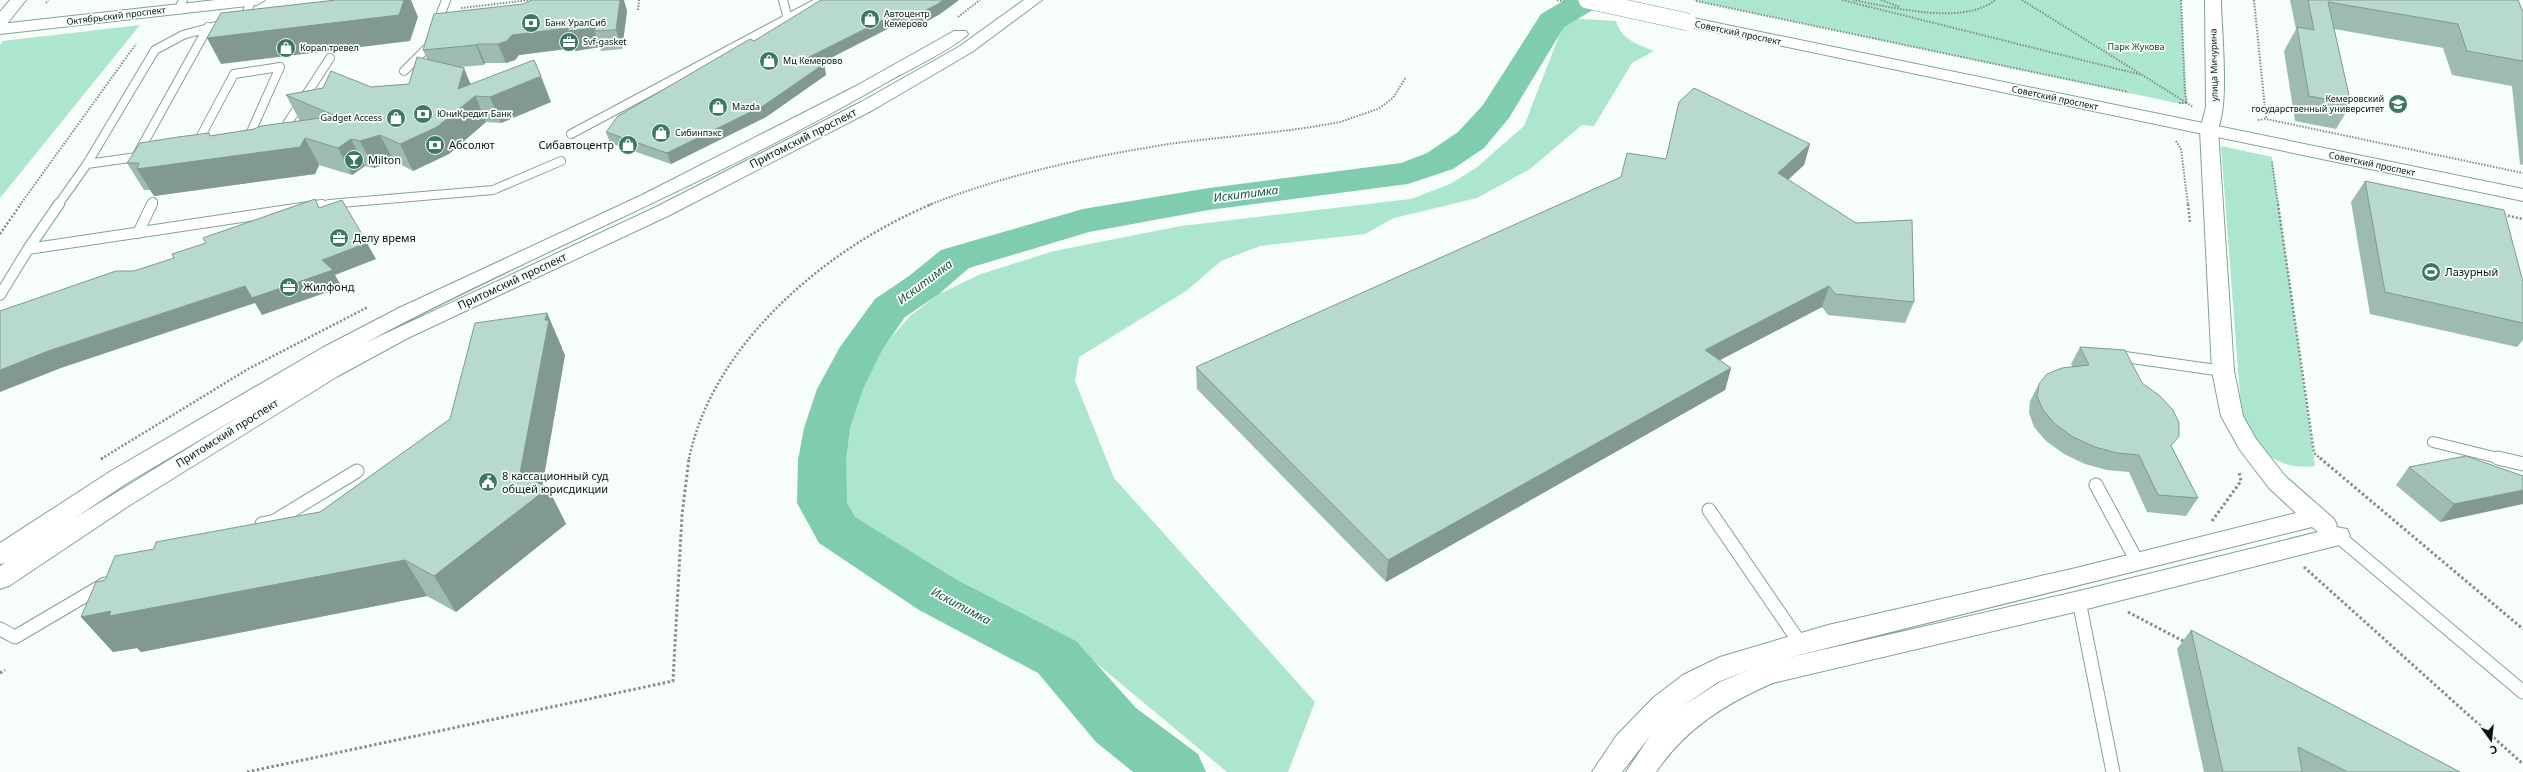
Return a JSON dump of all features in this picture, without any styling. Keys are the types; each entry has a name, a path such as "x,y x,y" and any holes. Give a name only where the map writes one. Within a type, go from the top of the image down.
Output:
{"main road":[{"path":"1,22 18,0"},
{"name":"Октябрьский проспект","path":"1,22 179,3 253,0"},
{"name":"Притомский проспект","path":"0,555 119,477 330,353 406,313 648,199 862,90 956,37 1008,0"},
{"name":"Притомский проспект","path":"0,579 118,501 330,371 401,333 663,211 866,106 966,49 1034,0"},
{"name":"Советский проспект","path":"1587,0 1692,18 2210,124 2523,195"},
{"name":"Советский проспект","path":"1634,0 1692,18"},
{"name":"улица Мичурина","path":"2213,0 2215,107 2210,124 2223,371 2232,416 2248,444 2277,482 2338,536"},
{"name":"Советский проспект","path":"2210,124 2523,181"},
{"path":"1606,772 1626,742 1647,719 1677,695 1721,669 1800,643 2138,563 2316,517"},
{"path":"1640,772 1672,731 1697,710 1726,691 1764,675 2079,601 2338,536"}],"lane":[{"path":"0,295 28,249 87,164 156,50 183,35 249,17 253,0"},
{"path":"404,71 430,46 441,10 446,0"},
{"path":"783,0 784,10 788,19"},
{"path":"571,134 822,0"},
{"path":"136,157 208,27"},
{"path":"278,136 285,135 287,124 330,58"},
{"path":"195,149 234,74 280,67 248,141"},
{"path":"87,164 151,155"},
{"path":"28,249 322,205 493,190 561,161"},
{"path":"138,233 153,202"},
{"path":"278,223 322,205"},
{"path":"2125,356 2223,371"},
{"path":"2433,442 2523,464"},
{"path":"250,526 273,522 357,471"},
{"path":"2096,485 2138,563"},
{"path":"1709,510 1800,643"},
{"path":"2338,536 2523,692"},
{"path":"0,629 15,637 115,579"},
{"path":"2079,601 2113,772"}],"path":[{"path":"441,10 530,0"},
{"path":"638,10 639,0"},
{"path":"1712,0 1708,4 2135,94"},
{"path":"1842,0 2145,76"},
{"path":"1853,0 1908,10 1960,13 1979,9 1995,0"},
{"path":"1881,0 1908,10"},
{"path":"2022,0 2187,103"},
{"path":"2181,0 2187,103"},
{"path":"2254,0 2266,119 2523,173"},
{"path":"0,234 141,38"},
{"path":"247,772 673,681 683,491 692,445 706,405 735,357 764,321 800,283 842,250 894,220 991,180 1097,155 1152,145 1300,129 1336,122 1370,112 1390,100 1406,77"},
{"path":"2173,102 2187,103"},
{"path":"2272,157 2314,453 2523,629"},
{"path":"2302,566 2523,764"},
{"path":"2122,609 2193,646"},
{"path":"0,673 5,670"}],"green space":[{"name":"Парк Жукова","path":"1692,0 2181,0 2187,103 2181,104"},
{"path":"1566,18 1616,21 1618,27 1626,37 1654,51 1632,63 1594,126 1582,125 1530,169 1477,198 1394,218 1365,234 1260,246 1221,261 1186,291 1079,357 1075,381 1114,478 1315,702 1288,772 1227,772 1078,648 971,589 926,567 867,557 850,547 834,507 831,457 846,409 883,347 910,316 939,294 981,274 1054,251 1181,226 1411,199 1450,184 1476,168 1524,126"},
{"path":"140,25 0,198 0,45 3,41"},
{"path":"2221,146 2272,157 2315,466 2301,467 2288,465 2276,460 2266,453 2250,434 2241,409"}],"building":[{"path":"336,0 404,0 399,15 207,38 221,13"},
{"path":"532,0 620,0 616,30 594,31 595,28 568,31 568,28 512,35 507,41 498,44 477,44 423,50 434,14 523,4"},
{"path":"821,0 943,0 916,15 897,13 807,58 824,64 763,106 667,153 606,132 618,116 750,39 754,41"},
{"path":"2308,0 2518,0 2523,12 2523,61 2467,51 2458,24 2328,2 2351,104 2309,96 2297,27 2314,30"},
{"path":"417,57 464,68 458,89 534,60 541,76 490,97 475,96 437,127 400,144 380,135 360,141 351,139 338,148 305,138 300,147 137,169 139,163 127,163 140,143 209,133 210,136 254,129 261,126 336,116 286,95 323,88 331,71 371,87 409,84"},
{"path":"1694,88 1810,144 1778,173 1856,223 1912,220 1914,302 1835,294 1829,286 1705,350 1731,368 1388,560 1196,367 1621,177 1627,153 1666,159 1679,102"},
{"name":"Лазурный","path":"2365,181 2504,210 2523,282 2523,323 2385,292"},
{"path":"315,199 319,208 342,200 367,243 322,260 333,270 252,298 245,286 48,351 0,370 0,311 116,271 134,271 174,258 172,254 206,243 203,238"},
{"path":"547,313 545,320 549,320 520,473 548,488 434,576 405,560 109,616 111,611 81,617 96,582 105,580 115,556 154,549 156,542 320,512 450,419 475,323"},
{"path":"2080,347 2125,350 2142,383 2160,396 2173,410 2179,423 2179,436 2171,446 2198,498 2158,495 2139,455 2117,453 2095,447 2073,437 2055,424 2043,410 2037,396 2039,384 2047,374 2062,368 2089,365"},
{"path":"2466,456 2523,476 2523,490 2454,504 2409,467"},
{"path":"2191,630 2460,772 2348,772 2298,747 2302,772 2223,772"}],"waterway":[{"name":"Искитимка","path":"1177,772 1116,725 1057,657 938,595 837,530 822,503 822,460 827,428 840,389 862,347 890,308 924,285 955,259 1083,221 1209,199 1408,173 1440,161 1471,140 1497,111 1552,21 1587,0"}],"place":[{"name":"Автоцентр Кемерово","path":"870,19"},
{"name":"Банк УралСиб","path":"531,23"},
{"name":"Svf-gasket","path":"569,42"},
{"name":"Корал тревел","path":"286,48"},
{"name":"Мц Кемерово","path":"769,61"},
{"name":"Кемеровский государственный университет","path":"2398,104"},
{"name":"Mazda","path":"718,107"},
{"name":"ЮниКредит Банк","path":"423,114"},
{"name":"Gadget Access","path":"396,118"},
{"name":"Сибинпэкс","path":"661,133"},
{"name":"Абсолют","path":"435,145"},
{"name":"Сибавтоцентр","path":"628,145"},
{"name":"Milton","path":"354,160"},
{"name":"Делу время","path":"339,238"},
{"name":"Лазурный","path":"2431,272"},
{"name":"Жилфонд","path":"289,287"},
{"name":"8 кассационный суд общей юрисдикции","path":"488,482"}]}
